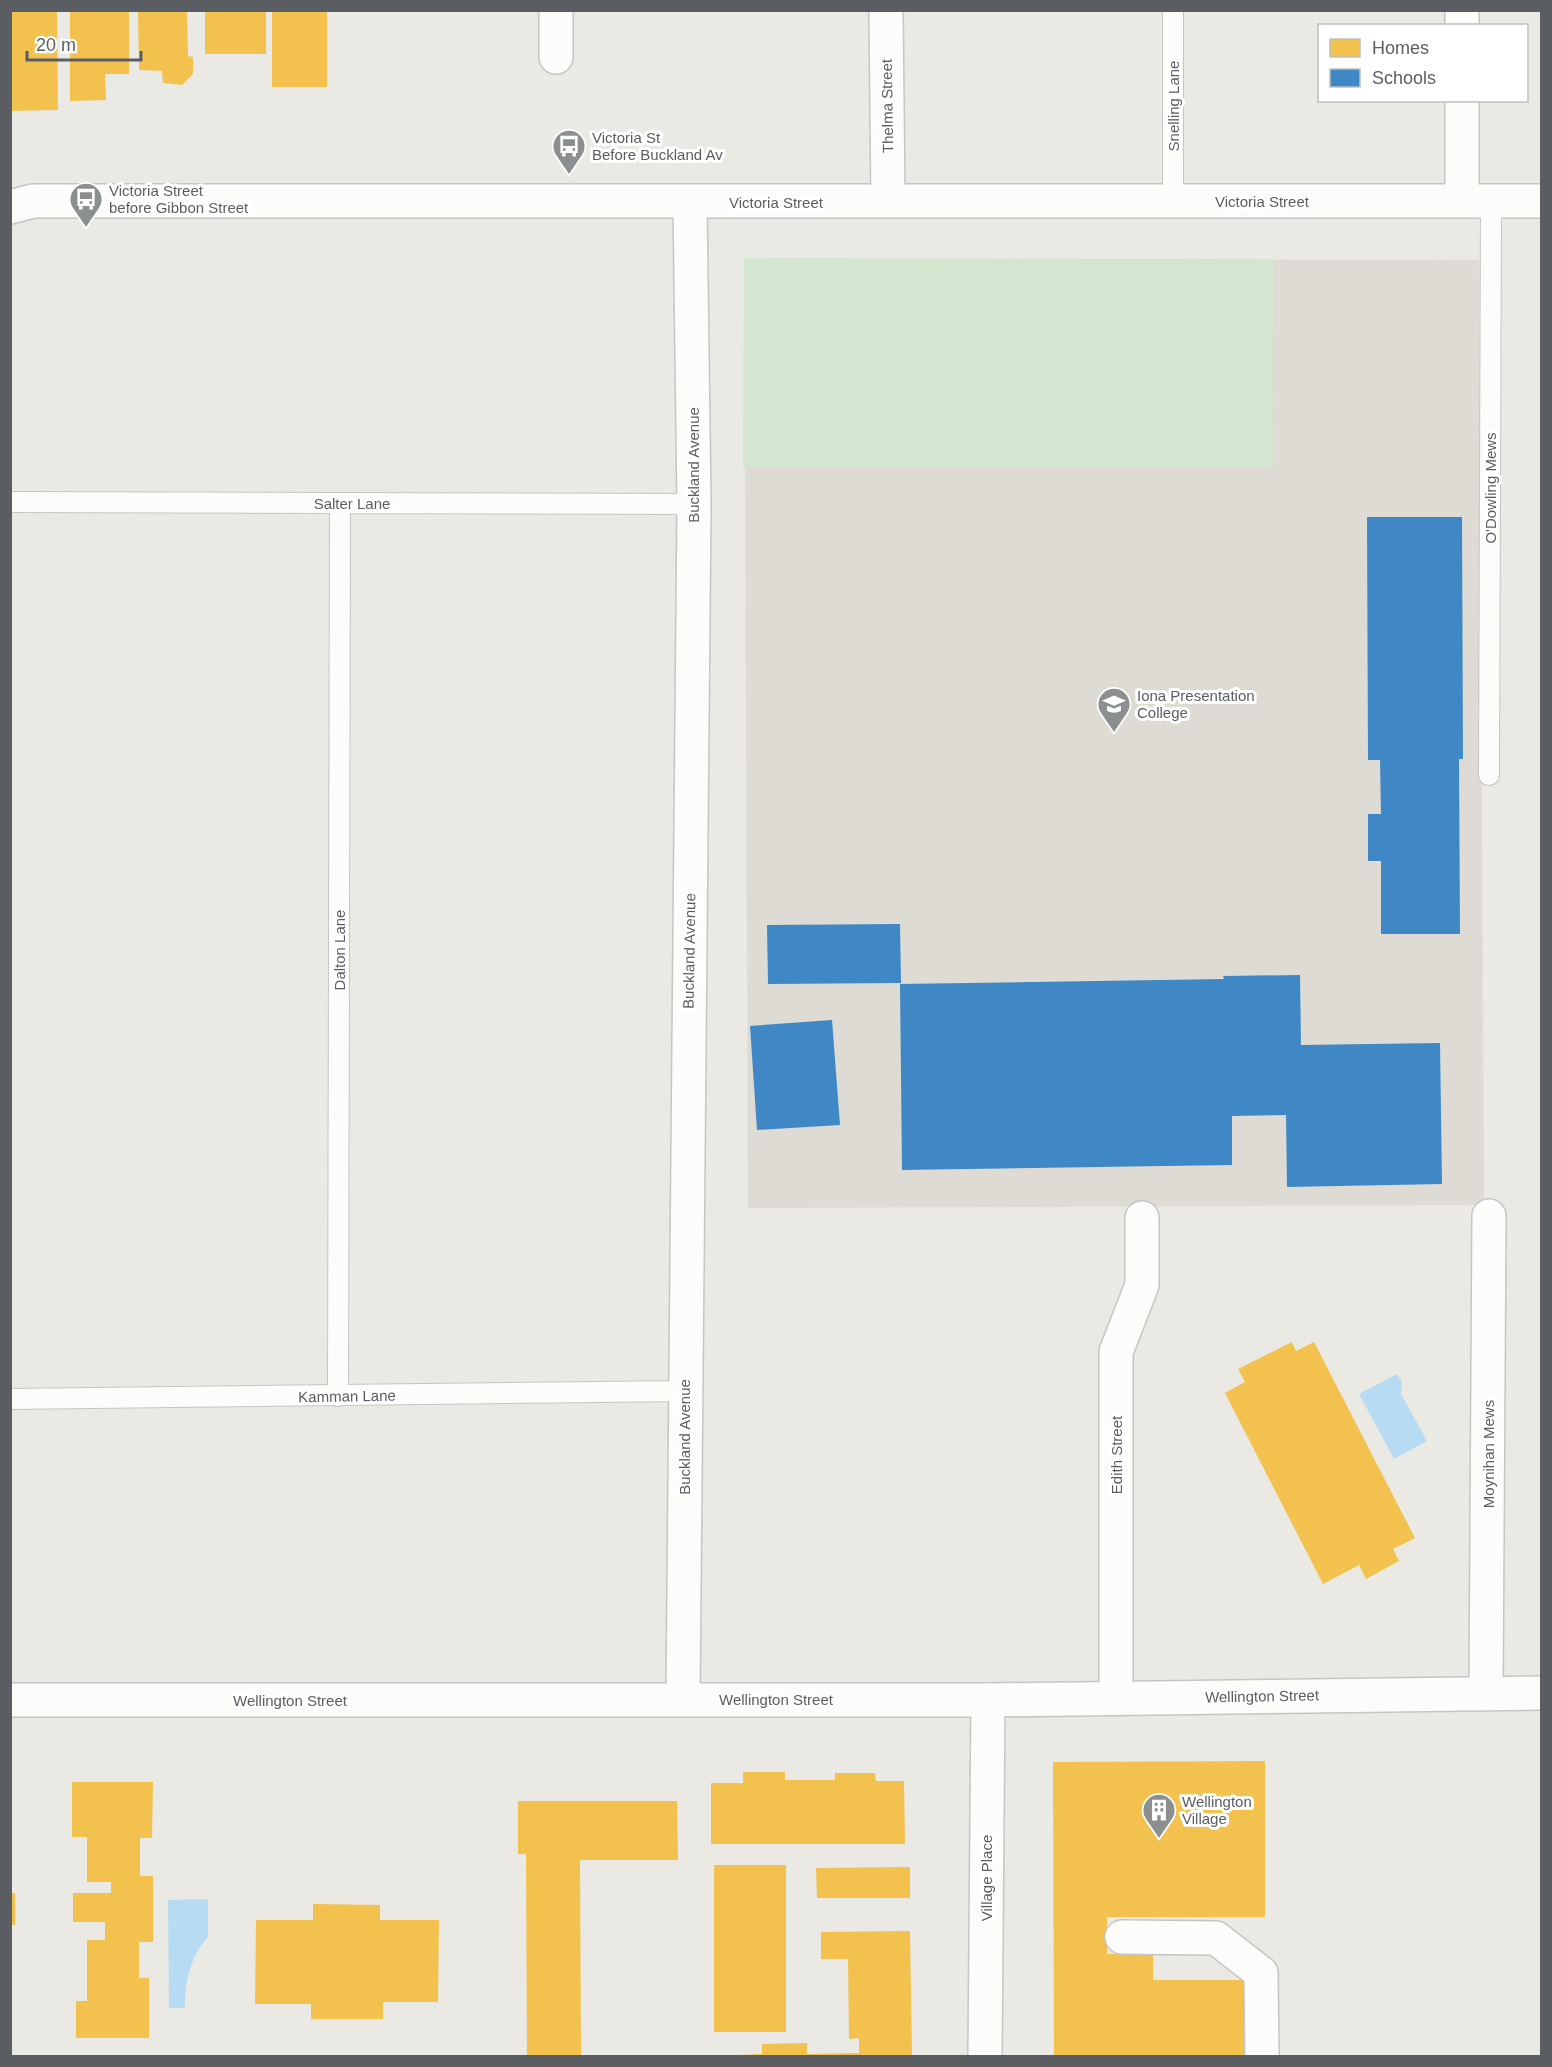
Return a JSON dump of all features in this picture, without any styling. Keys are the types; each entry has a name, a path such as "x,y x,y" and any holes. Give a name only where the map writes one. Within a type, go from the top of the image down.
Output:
{"street":[{"path":"556,10 556,57"},
{"name":"Thelma Street","path":"886,10 888,201"},
{"path":"1462,102 1477,200"},
{"name":"Victoria Street","path":"10,207 33,201 1542,201"},
{"name":"Buckland Avenue","path":"683,1699 684,1391 694,504 690,202"},
{"name":"Moynihan Mews","path":"1486,1693 1490,1216"},
{"name":"Edith Street","path":"1116,1698 1116,1352 1142,1285 1142,1218"},
{"name":"Wellington Street","path":"10,1701 988,1700 1542,1693"},
{"name":"Village Place","path":"985,2056 988,1700"},
{"path":"1122,1937 1216,1938 1261,1973 1262,2056"}],"lane":[{"name":"Snelling Lane","path":"1173,10 1173,201"},
{"name":"O'Dowling Mews","path":"1477,200 1490,775"},
{"name":"Salter Lane","path":"10,502 694,504"},
{"name":"Dalton Lane","path":"338,1396 340,503"},
{"name":"Kamman Lane","path":"10,1399 684,1391"}],"shaded area":[{"name":"Iona Presentation College","path":"744,258 1479,260 1484,1205 748,1208"}],"green space":[{"path":"744,258 1274,260 1273,468 743,467"}],"water":[{"path":"1397,1374 1402,1382 1401,1394 1427,1441 1394,1459 1359,1394"},
{"path":"208,1899 208,1937 197,1953 190,1970 185,2008 169,2008 168,1900"}],"building: Homes":[{"path":"10,10 57,10 58,110 10,111"},
{"path":"70,10 129,10 129,74 105,74 106,100 70,101"},
{"path":"138,10 187,10 188,56 193,57 193,74 182,85 163,83 162,71 139,70"},
{"path":"205,10 266,10 266,54 205,54"},
{"path":"272,10 327,10 327,87 272,87"},
{"path":"1292,1342 1296,1351 1314,1342 1415,1538 1393,1549 1399,1561 1366,1579 1359,1565 1323,1584 1225,1393 1245,1382 1238,1369"},
{"name":"Wellington Village","path":"1265,1761 1265,1917 1107,1917 1107,1954 1153,1954 1153,1980 1253,1980 1254,2056 1054,2056 1053,1762"},
{"path":"743,1772 785,1772 785,1780 835,1780 835,1773 875,1773 876,1781 904,1781 905,1844 711,1844 711,1783 743,1783"},
{"path":"72,1782 153,1782 152,1838 140,1838 140,1876 153,1876 153,1942 139,1942 139,1978 149,1978 149,2038 76,2038 76,2001 87,2001 87,1940 105,1940 105,1922 73,1922 73,1893 111,1893 111,1882 87,1882 87,1837 72,1837"},
{"path":"518,1801 677,1801 678,1860 580,1860 581,2056 527,2056 526,1854 518,1854"},
{"path":"714,1865 786,1865 786,2032 714,2032"},
{"path":"910,1867 910,1898 817,1898 816,1868"},
{"path":"10,1893 15,1893 15,1925 10,1925"},
{"path":"313,1904 380,1905 380,1920 439,1920 438,2002 383,2002 383,2019 311,2019 311,2004 255,2004 256,1920 313,1920"},
{"path":"910,1931 912,2056 715,2056 762,2054 762,2044 807,2043 807,2054 859,2053 859,2038 849,2039 848,1959 821,1959 821,1932"}],"building: Schools":[{"path":"1367,517 1462,517 1463,759 1459,759 1460,934 1381,934 1381,861 1368,861 1368,814 1381,814 1380,760 1368,760"},
{"path":"900,924 901,983 768,984 767,925"},
{"path":"1300,975 1301,1045 1440,1043 1442,1184 1287,1187 1286,1115 1232,1116 1232,1165 902,1170 900,984 1224,979 1223,976"},
{"path":"832,1020 840,1125 757,1130 750,1026"}],"place":[{"name":"Victoria St Before Buckland Av","path":"569,175"},
{"name":"Victoria Street before Gibbon Street","path":"86,228"},
{"name":"Iona Presentation College","path":"1114,733"},
{"name":"Wellington Village","path":"1159,1839"}]}
